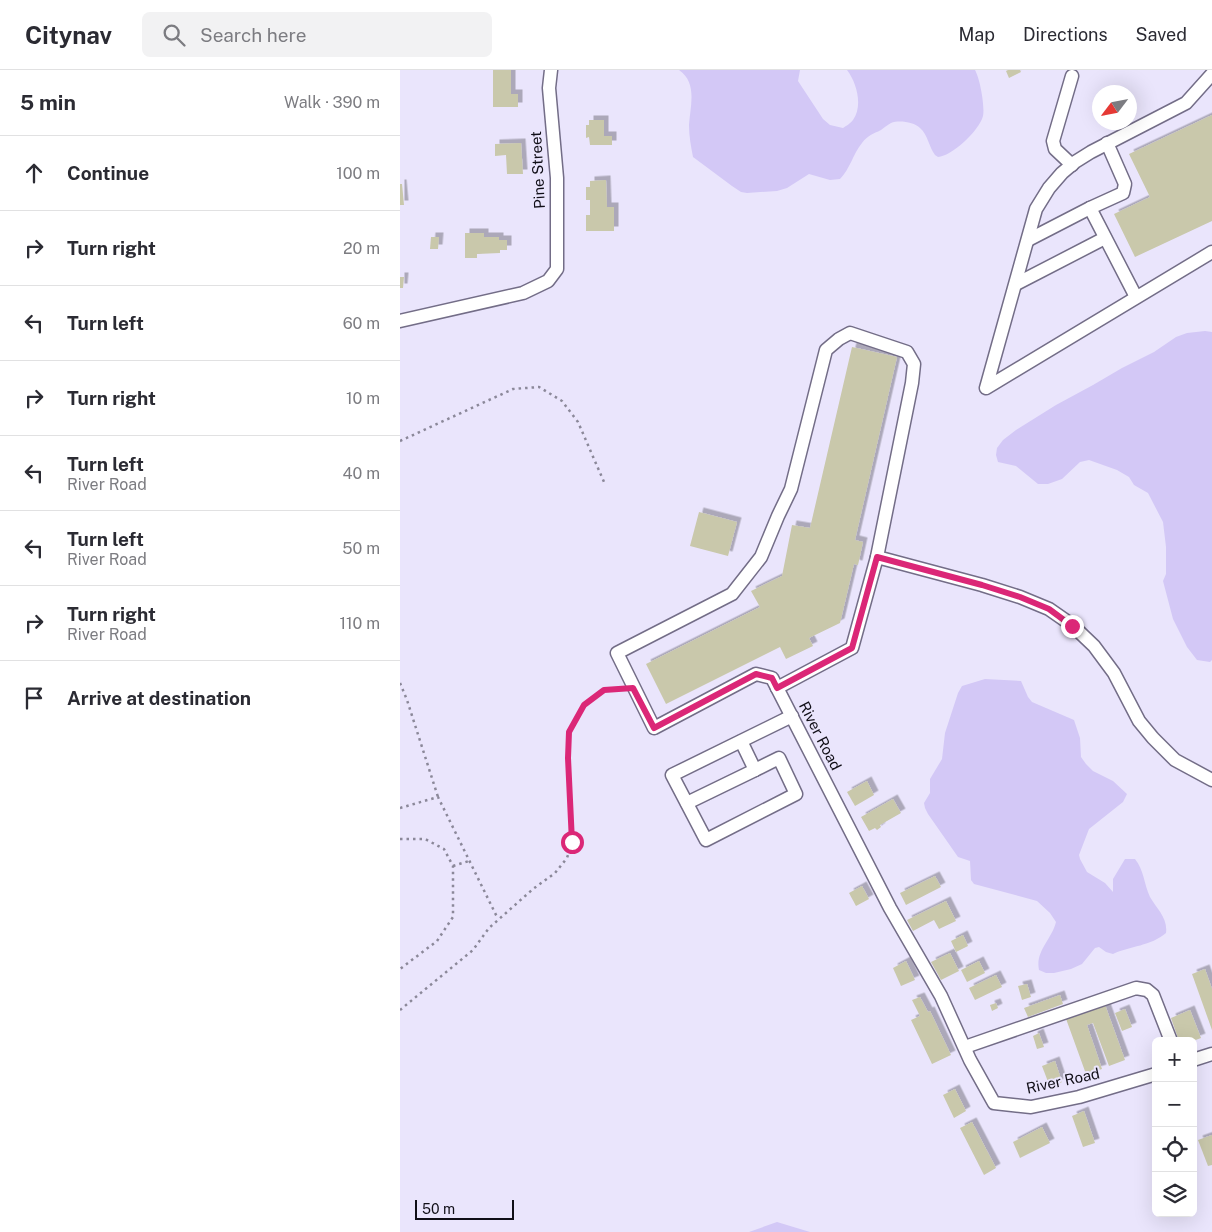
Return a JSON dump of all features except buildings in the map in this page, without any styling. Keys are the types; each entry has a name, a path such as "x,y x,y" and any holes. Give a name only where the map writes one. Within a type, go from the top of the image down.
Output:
{"street":[{"name":"Pine Street","path":"400,321 523,292 548,281 556,269 557,178 550,88 551,70"},
{"path":"1212,74 1186,103 1107,143 1072,165 1062,173 1040,200 986,388 1212,252"},
{"path":"1072,76 1053,143 1055,149 1072,165"},
{"path":"1028,240 1121,194 1125,190 1125,182 1107,143"},
{"path":"1090,208 1136,297"},
{"path":"1016,284 1105,238"},
{"path":"850,333 907,352 914,364 912,383 877,557 852,648 777,688 772,678 756,674 654,728 617,653 732,594 761,558 791,489 826,350 850,333"},
{"path":"877,557 982,585 1020,597 1049,609 1094,646 1114,673 1139,721 1153,738 1175,760 1212,780"},
{"name":"River Road","path":"777,688 890,908 941,996 994,1103 1032,1107 1079,1097 1152,1075"},
{"path":"687,803 779,758 796,794 706,840 672,775 792,716"},
{"path":"741,741 754,770"},
{"path":"965,1047 1136,988 1147,990 1153,995 1169,1037"},
{"path":"1197,1059 1212,1054"}],"path":[{"path":"400,441 513,389 539,387 562,401 578,422 604,482"},
{"path":"400,683 408,700 438,797 498,920"},
{"path":"400,1010 473,950 489,928 555,873 567,858 572,842 568,758 569,732 584,705 604,690 633,688"},
{"path":"400,808 438,797"},
{"path":"400,839 425,839 444,849 453,866 453,917 438,941 400,970"},
{"path":"453,866 469,861"}],"shaded area":[{"path":"679,70 800,70 798,81 823,119 830,125 843,128 853,120 858,108 858,95 854,81 847,70 975,70 982,93 983,116 971,135 957,148 944,156 938,157 935,155 925,134 917,126 906,122 894,122 864,140 840,179 830,180 809,174 787,188 777,191 747,193 741,192 732,186 693,157 689,129 691,88 685,75"},
{"path":"1212,332 1212,660 1210,662 1197,660 1187,647 1173,619 1163,581 1166,574 1166,547 1163,522 1148,493 1134,485 1129,477 1117,470 1089,460 1080,462 1062,479 1048,484 1038,484 1016,466 998,462 996,455 997,448 1003,440 1056,405 1154,352 1176,337 1187,333"},
{"path":"985,679 1021,681 1032,702 1074,720 1080,738 1081,757 1086,764 1093,771 1113,781 1127,794 1123,802 1089,829 1079,855 1080,859 1087,872 1105,883 1113,892 1113,879 1125,859 1135,859 1150,897 1165,923 1166,933 1154,941 1113,954 1099,947 1095,948 1082,964 1071,969 1046,973 1039,970 1038,963 1056,922 1050,913 1037,901 974,884 971,880 970,861 958,857 928,814 924,803 930,793 930,779 942,759 945,733 958,693 962,686"},
{"path":"777,1222 810,1232 749,1232"}],"route":[{"path":"572,842 568,758 569,732 584,705 604,690 633,688 654,728 756,674 772,678 777,688 852,648 877,557 1020,597 1049,609 1072,626"}]}
